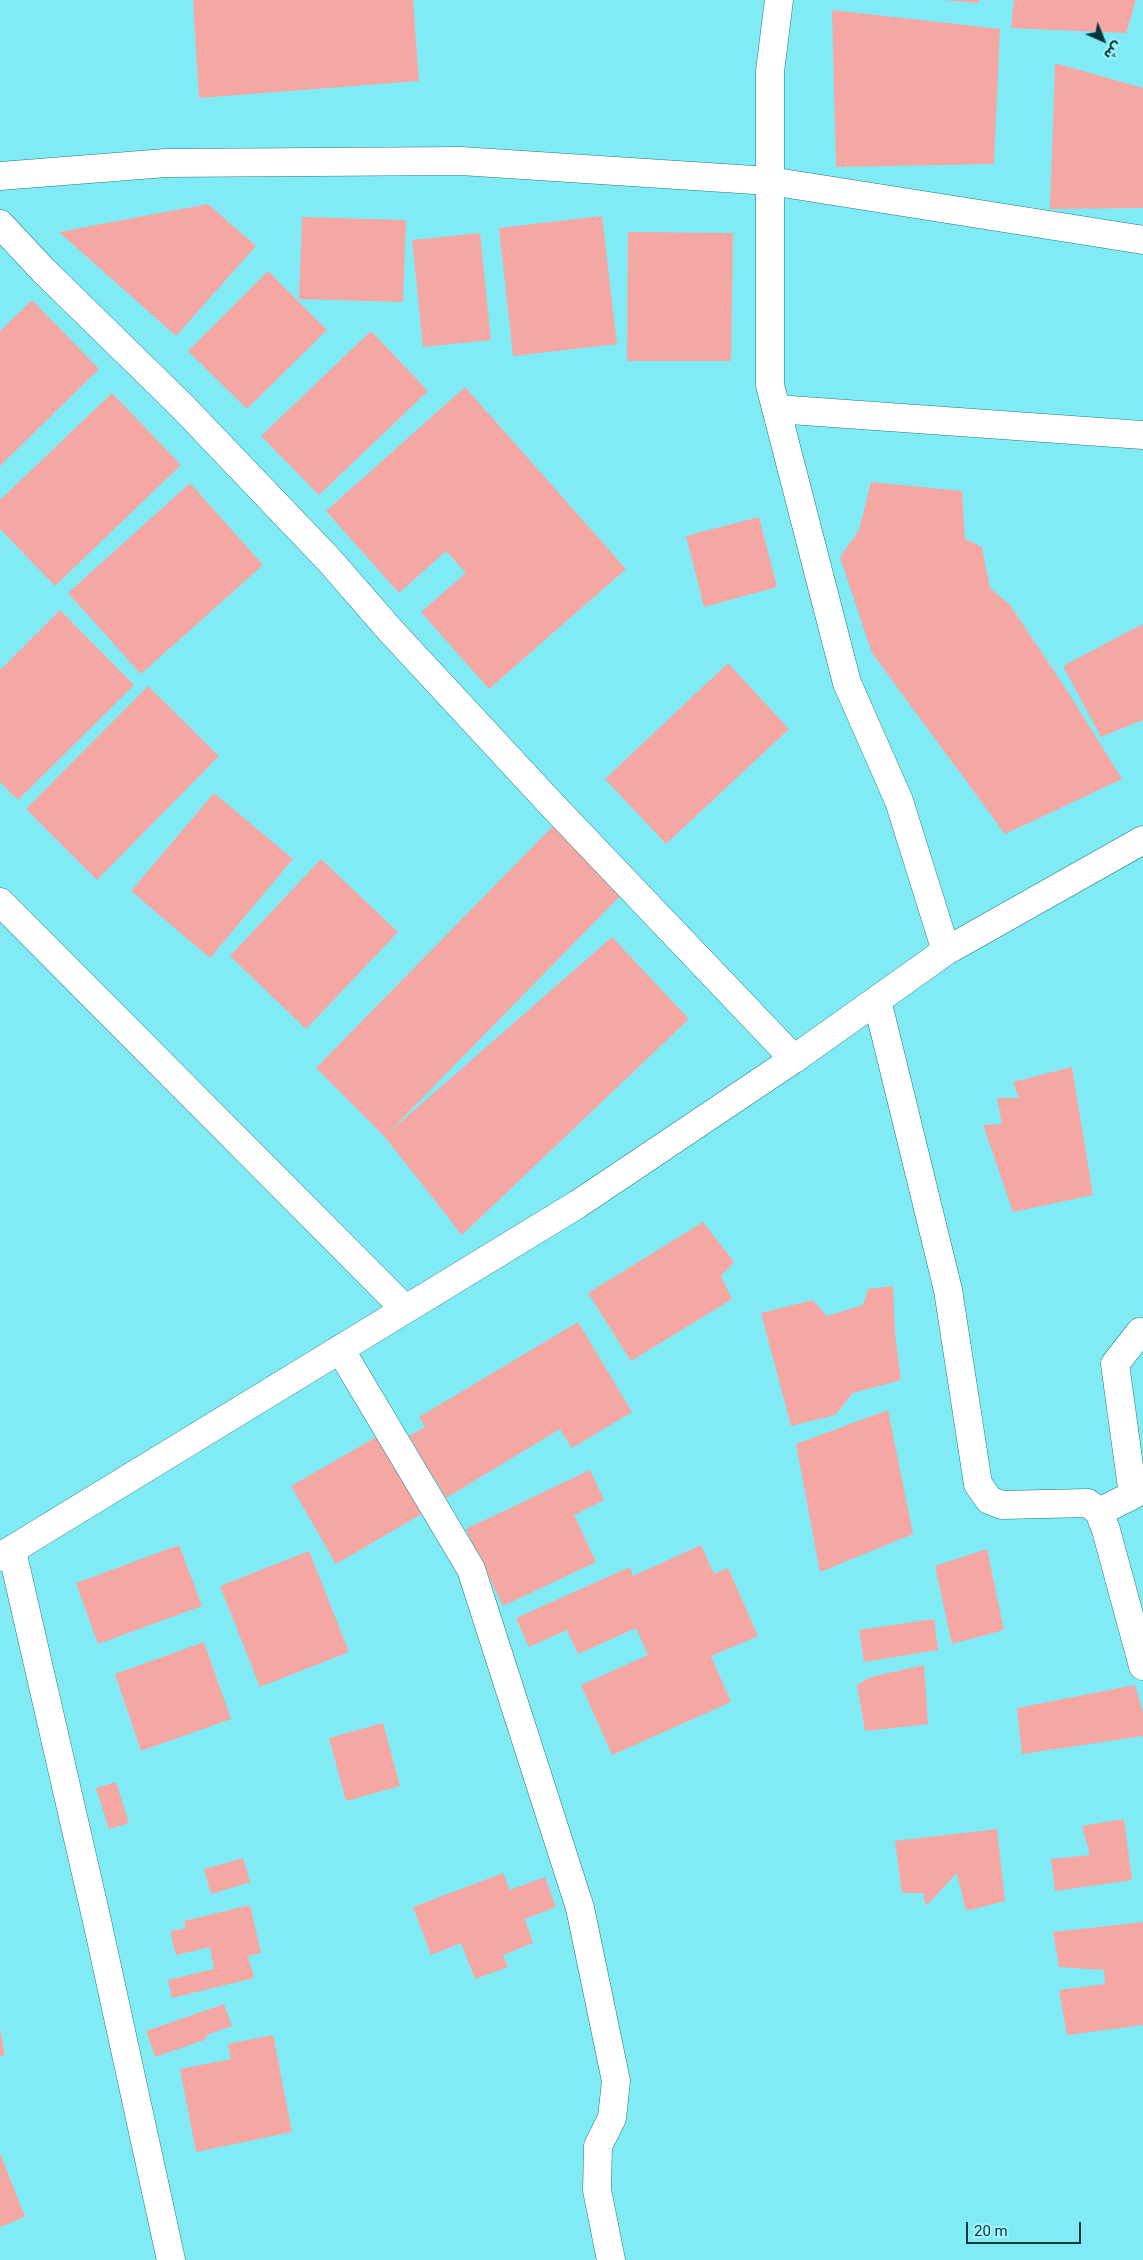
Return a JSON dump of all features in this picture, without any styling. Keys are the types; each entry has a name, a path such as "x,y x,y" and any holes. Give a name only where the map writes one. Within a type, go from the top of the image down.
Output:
{"street":[{"path":"778,0 770,71 770,385 846,683 899,801 946,951"},
{"path":"0,176 166,163 461,161 770,181 1143,240"},
{"path":"0,224 44,271 182,406 330,561 390,630 794,1059"},
{"path":"776,409 1143,435"},
{"path":"170,2260 97,1921 6,1554 578,1204 794,1059 946,951 1143,840"},
{"path":"0,902 405,1309"},
{"path":"876,1000 948,1290 978,1484 989,1500 1002,1505 1088,1503 1099,1512 1106,1530 1143,1666"},
{"path":"1099,1512 1133,1495 1115,1364 1140,1332 1143,1333"},
{"path":"340,1349 471,1569 580,1908 616,2081 612,2118 598,2146 597,2190 611,2260"}],"building":[{"path":"193,0 413,0 419,81 199,98"},
{"path":"942,0 979,0 979,3"},
{"path":"1014,0 1136,0 1126,33 1011,28"},
{"path":"832,10 1000,29 994,164 836,167"},
{"path":"1055,63 1143,88 1143,208 1050,209"},
{"path":"208,204 256,246 176,336 59,232"},
{"path":"602,216 617,344 513,356 499,228"},
{"path":"302,217 406,220 403,302 299,299"},
{"path":"628,232 733,233 731,361 627,361"},
{"path":"480,233 491,340 423,347 412,240"},
{"path":"268,271 327,330 247,409 188,351"},
{"path":"32,300 99,369 0,466 0,331"},
{"path":"371,331 428,391 319,495 261,436"},
{"path":"465,387 626,569 489,689 421,612 466,573 446,551 399,593 326,511"},
{"path":"112,393 181,465 55,586 0,529 0,500"},
{"path":"871,482 962,491 965,539 982,547 990,588 1010,605 1068,692 1122,779 1005,834 872,653 840,557 859,530"},
{"path":"190,483 263,565 141,674 68,593"},
{"path":"759,517 777,587 704,607 686,536"},
{"path":"60,610 134,685 18,800 0,782 0,670"},
{"path":"1143,624 1143,720 1101,737 1063,666"},
{"path":"728,663 789,729 666,844 605,779"},
{"path":"148,686 219,756 97,880 26,809"},
{"path":"214,793 293,859 210,958 131,891"},
{"path":"554,825 623,893 388,1133 612,937 689,1019 462,1235 384,1136 316,1068"},
{"path":"321,859 398,932 306,1029 230,956"},
{"path":"1072,1067 1093,1195 1013,1212 983,1125 1002,1124 997,1098 1019,1098 1013,1082"},
{"path":"703,1222 734,1262 721,1276 732,1299 631,1361 588,1293"},
{"path":"893,1286 895,1333 901,1380 853,1393 835,1415 791,1426 761,1313 813,1300 827,1316 863,1305 868,1289"},
{"path":"578,1322 632,1412 572,1448 560,1429 446,1498 409,1436 425,1427 419,1417"},
{"path":"888,1410 913,1534 820,1572 796,1444"},
{"path":"392,1428 437,1505 336,1564 291,1486"},
{"path":"590,1470 604,1500 574,1515 596,1562 503,1606 466,1529"},
{"path":"179,1545 202,1606 98,1644 76,1583"},
{"path":"701,1545 714,1574 728,1568 758,1636 711,1656 731,1702 612,1755 581,1685 648,1655 636,1628 578,1654 567,1630 529,1647 516,1618 630,1567 633,1576"},
{"path":"987,1549 1004,1630 952,1644 935,1566"},
{"path":"309,1551 349,1652 260,1687 220,1586"},
{"path":"934,1619 938,1650 864,1662 859,1630"},
{"path":"204,1642 231,1719 141,1751 115,1674"},
{"path":"924,1665 928,1724 865,1731 857,1685 871,1677"},
{"path":"1135,1685 1143,1712 1143,1736 1022,1754 1017,1708"},
{"path":"383,1723 400,1786 346,1801 329,1738"},
{"path":"116,1782 129,1823 109,1829 96,1788"},
{"path":"1124,1819 1132,1880 1055,1891 1051,1859 1090,1855 1082,1826"},
{"path":"997,1829 1005,1901 966,1911 957,1873 926,1906 923,1893 902,1893 895,1841"},
{"path":"243,1858 250,1882 211,1894 204,1869"},
{"path":"503,1873 510,1890 545,1877 556,1907 525,1919 533,1943 503,1955 508,1967 475,1979 461,1943 431,1955 413,1907"},
{"path":"250,1905 261,1953 248,1956 254,1978 172,1998 168,1980 214,1969 210,1947 176,1955 170,1931 186,1928 184,1921"},
{"path":"1143,1922 1143,2025 1067,2035 1059,1990 1105,1984 1104,1970 1059,1967 1053,1932"},
{"path":"224,2004 232,2026 206,2035 207,2039 155,2057 146,2031"},
{"path":"0,2028 5,2055 0,2056"},
{"path":"273,2035 292,2132 196,2152 180,2069 231,2059 228,2044"},
{"path":"0,2153 25,2217 0,2227"}]}
